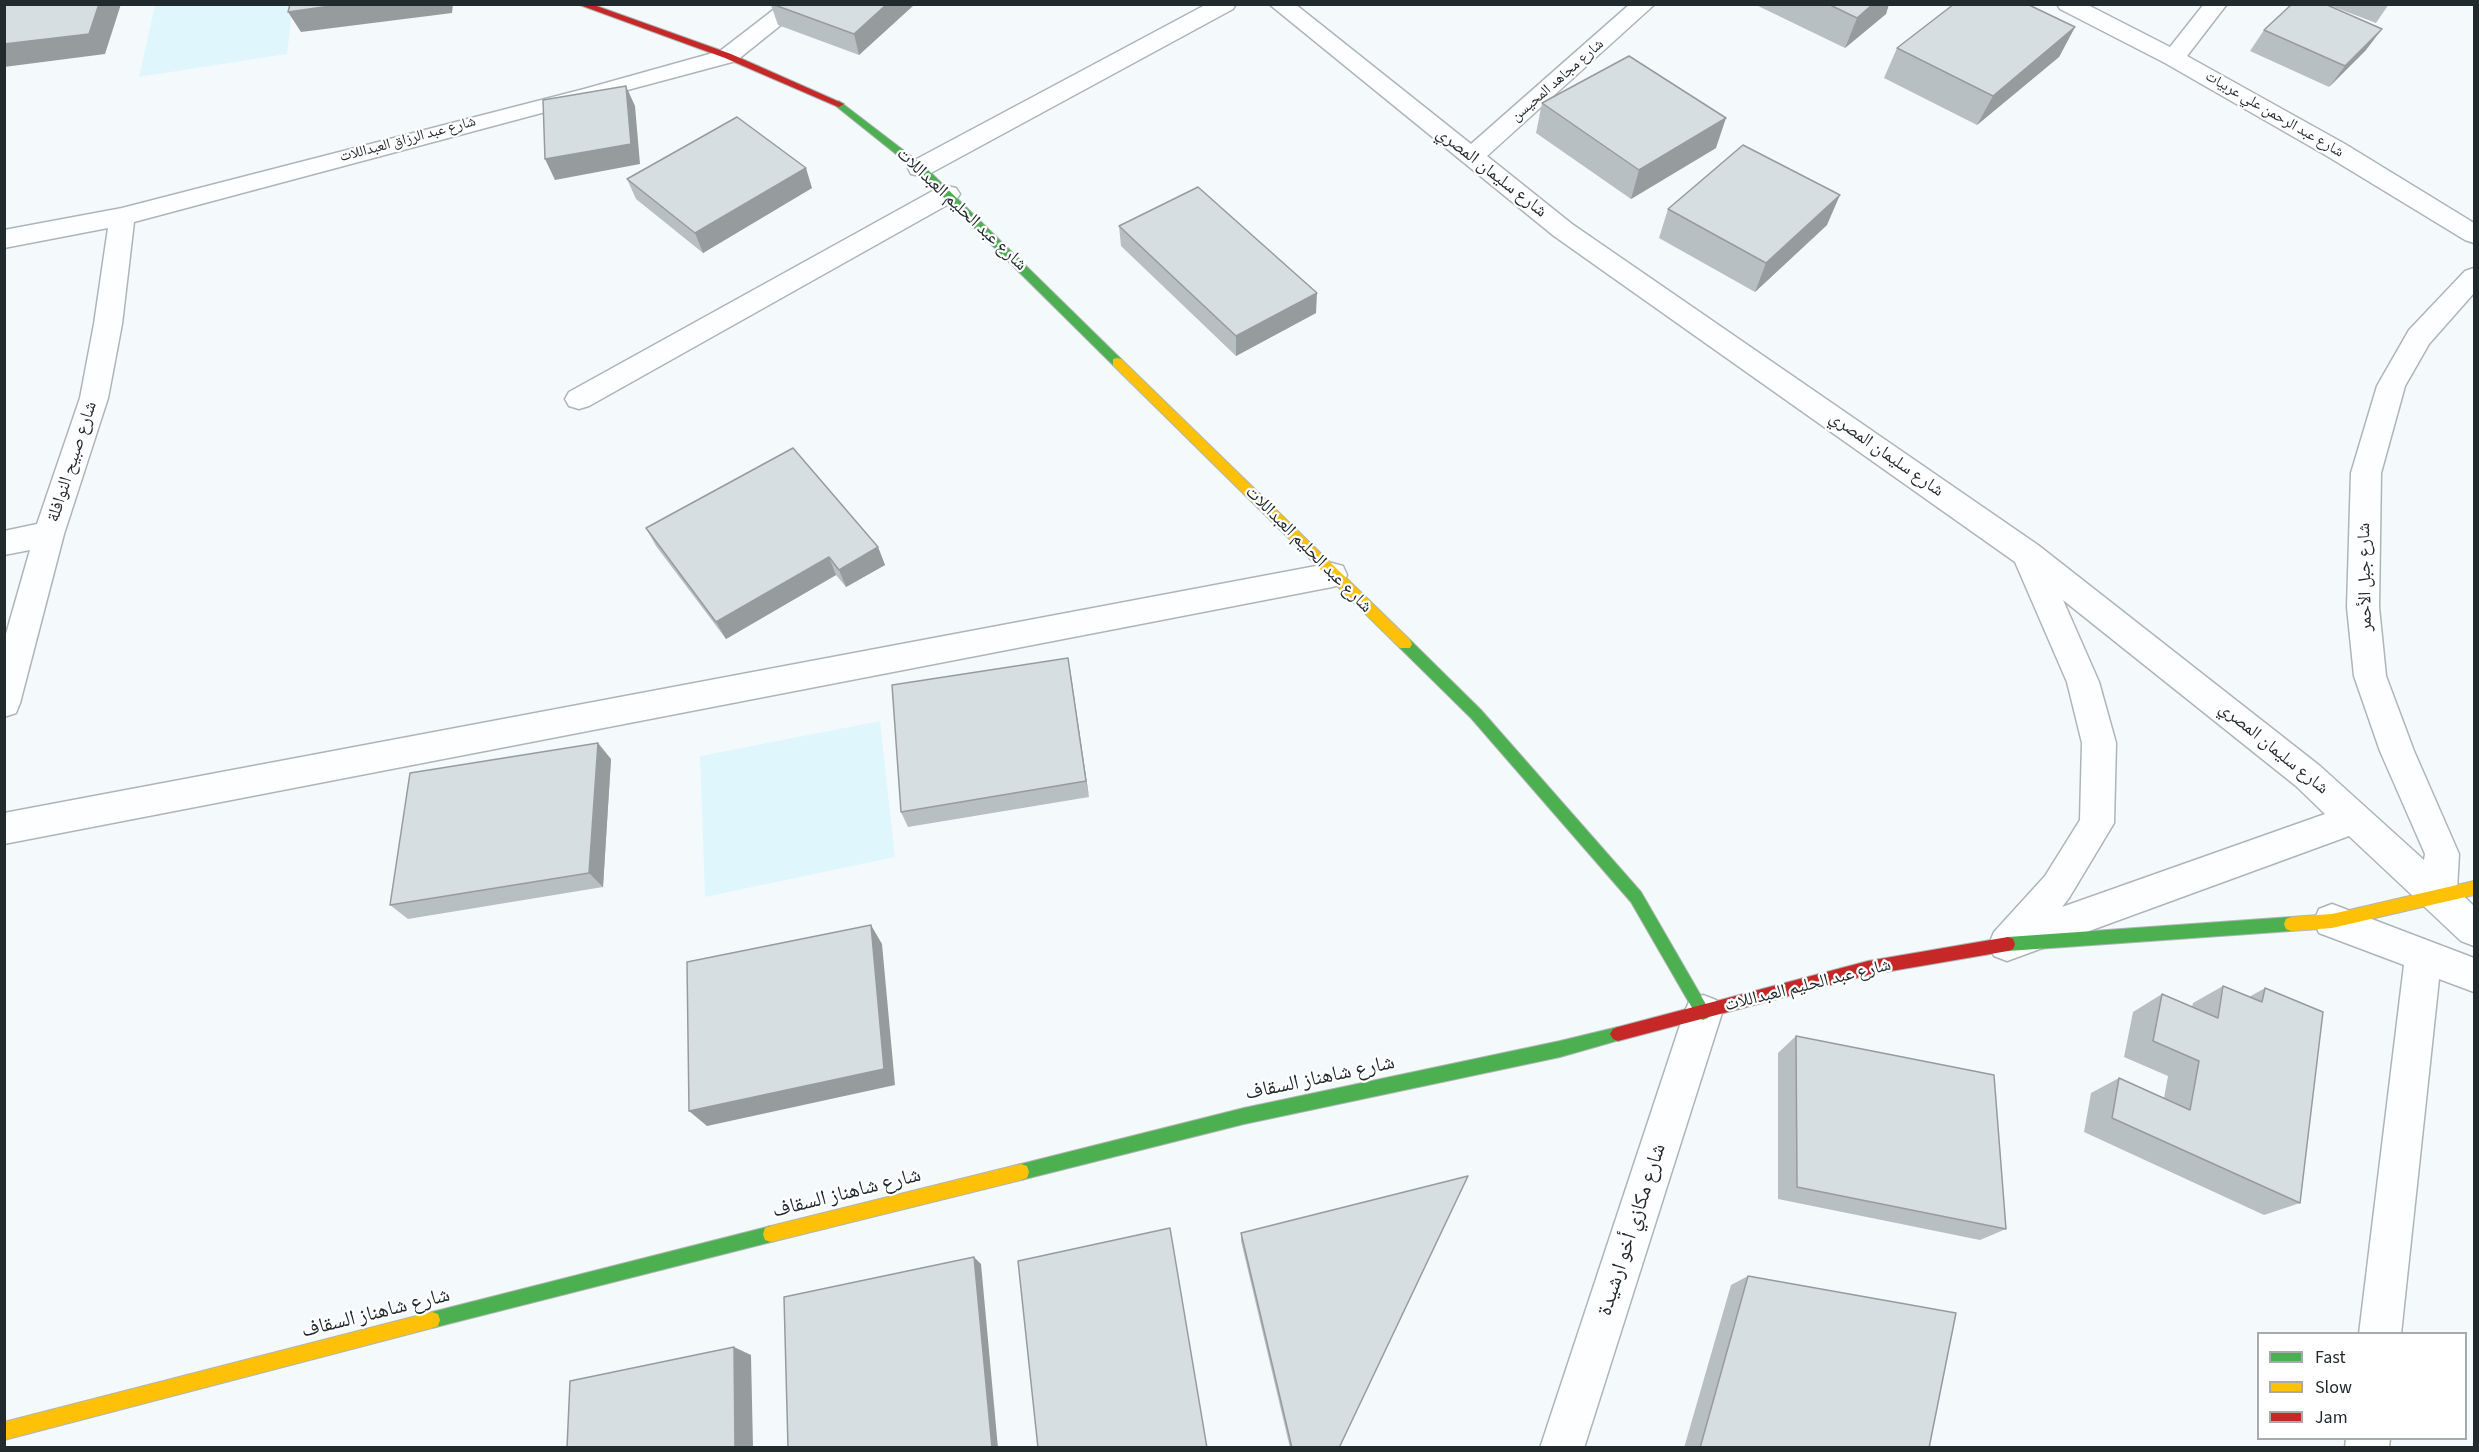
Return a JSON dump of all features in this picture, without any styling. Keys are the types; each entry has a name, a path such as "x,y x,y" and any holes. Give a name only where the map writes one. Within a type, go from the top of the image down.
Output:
{"street":[{"name":"شارع عبد الحليم العبداللات","path":"581,4 728,56 836,102 920,168 1476,714 1636,897 1703,1013 1868,968 2007,944 2332,921 2475,888"},
{"name":"شارع عبد الرزاق العبداللات","path":"4,239 122,217 480,121 592,94 728,56 796,4"},
{"path":"920,168 1225,4"},
{"name":"شارع سليمان المصري","path":"1280,4 1563,230 2027,554 2225,709 2356,818 2475,929"},
{"name":"شارع مجاهد المحيسن","path":"1471,157 1644,4"},
{"name":"شارع عبد الرحمن علي عربيات","path":"2068,4 2173,58 2336,150 2475,234"},
{"path":"2173,58 2216,4"},
{"path":"579,399 947,194"},
{"name":"شارع صبيح النوافلة","path":"4,703 49,534 94,398 108,324 122,217"},
{"name":"شارع جبل الأحمر","path":"2439,896 2442,854 2397,751 2370,676 2363,607 2366,473 2391,386 2419,338 2475,277"},
{"path":"4,543 49,534"},
{"path":"2007,944 2057,887 2097,823 2099,743 2083,682 2027,554"},
{"path":"4,829 1332,574"},
{"name":"شارع عبد الحليم العبداللات","path":"2007,944 2356,818"},
{"path":"2332,921 2475,975"},
{"path":"2380,1332 2424,956"},
{"name":"شارع شاهناز السقاف","path":"4,1431 554,1289 1245,1116 1560,1048 1703,1013"},
{"name":"شارع مكازي أخو ارشيدة","path":"1562,1448 1703,1013"}],"shaded area":[{"path":"155,5 293,5 287,54 139,77"},
{"path":"880,721 895,857 705,897 700,756"}],"building":[{"path":"4,4 99,4 89,34 4,44"},
{"path":"290,4 344,4 288,12"},
{"path":"772,4 887,4 854,34"},
{"path":"1828,4 1873,4 1857,18"},
{"path":"1954,4 2027,4 2075,27 1993,96 1897,48"},
{"path":"2292,4 2325,4 2382,29 2345,66 2264,30"},
{"path":"1629,56 1726,118 1639,170 1542,103"},
{"path":"626,86 631,144 545,159 543,100"},
{"path":"737,117 806,168 695,233 627,179"},
{"path":"1743,145 1840,195 1766,263 1668,209"},
{"path":"1198,187 1317,293 1236,336 1119,226"},
{"path":"793,448 878,547 839,570 829,557 716,622 646,528"},
{"path":"1068,658 1086,781 901,812 892,685"},
{"path":"598,743 589,873 390,905 410,773"},
{"path":"871,925 884,1069 689,1111 687,962"},
{"path":"2223,986 2262,1002 2265,988 2323,1012 2300,1203 2112,1118 2119,1078 2190,1110 2199,1061 2153,1041 2162,994 2218,1018"},
{"path":"1796,1036 1994,1075 2006,1229 1797,1187"},
{"path":"1468,1176 1339,1448 1292,1448 1241,1233"},
{"path":"1170,1228 1207,1448 1038,1448 1018,1261"},
{"path":"974,1257 992,1448 788,1448 784,1297"},
{"path":"1748,1276 1956,1313 1929,1448 1700,1448"},
{"path":"734,1347 735,1448 567,1448 570,1381"}],"traffic: fast":[{"path":"839,104 920,168 1117,362"},
{"path":"1405,644 1476,714 1636,897 1703,1013"},
{"path":"2008,944 2291,924"},
{"path":"1021,1172 1244,1116 1560,1049 1618,1034"},
{"path":"432,1320 771,1234"}],"traffic: slow":[{"path":"1117,362 1405,644"},
{"path":"2291,924 2332,921 2474,888"},
{"path":"771,1234 1021,1172"},
{"path":"4,1431 432,1320"}],"traffic: jam":[{"path":"581,4 728,56 839,104"},
{"path":"1618,1034 1868,968 2008,944"}]}
